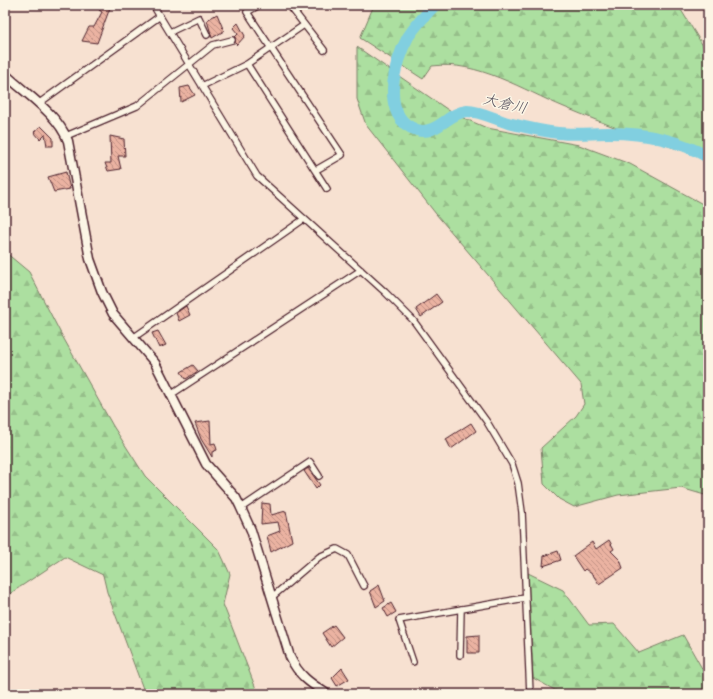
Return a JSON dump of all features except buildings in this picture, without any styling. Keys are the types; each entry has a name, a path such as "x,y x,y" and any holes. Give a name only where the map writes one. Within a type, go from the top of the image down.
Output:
{"street":[{"path":"153,5 257,176 361,270 413,320 487,422 512,464 518,483 522,512 530,694"},
{"path":"259,5 247,12 342,155 316,170"},
{"path":"289,5 324,50"},
{"path":"38,104 160,16"},
{"path":"170,32 199,18 207,35"},
{"path":"202,86 247,64 304,25"},
{"path":"66,136 137,106 213,45 232,40"},
{"path":"247,64 327,188"},
{"path":"5,74 54,118 64,129 90,259 102,292 113,314 155,363 172,394 206,464 236,498 251,530 290,658 296,670 304,678 327,694"},
{"path":"133,338 304,219"},
{"path":"172,394 361,270"},
{"path":"241,508 310,462 319,476"},
{"path":"272,597 319,557 337,548 348,555 364,586"},
{"path":"413,662 399,620 525,598"},
{"path":"460,655 461,609"}],"green space":[{"path":"374,5 678,5 708,54 708,158 654,141 599,121 500,78 466,67 449,65 432,66 423,79 360,38"},
{"path":"357,47 454,114 487,128 579,145 630,164 708,207 708,496 681,488 618,495 574,507 559,499 544,484 541,448 576,416 584,404 581,384 436,214 366,125 357,99"},
{"path":"5,252 29,272 60,332 113,426 145,476 219,550 230,574 223,604 258,694 145,694 107,592 103,575 65,557 5,597"},
{"path":"528,573 563,590 589,625 614,624 639,653 683,635 708,679 708,694 562,694 533,678"}],"waterway":[{"name":"大倉川","path":"435,5 414,28 408,37 398,60 393,88 394,102 398,114 405,124 417,130 430,130 460,112 472,111 508,123 552,132 571,134 622,133 660,138 673,141 708,157"}]}
